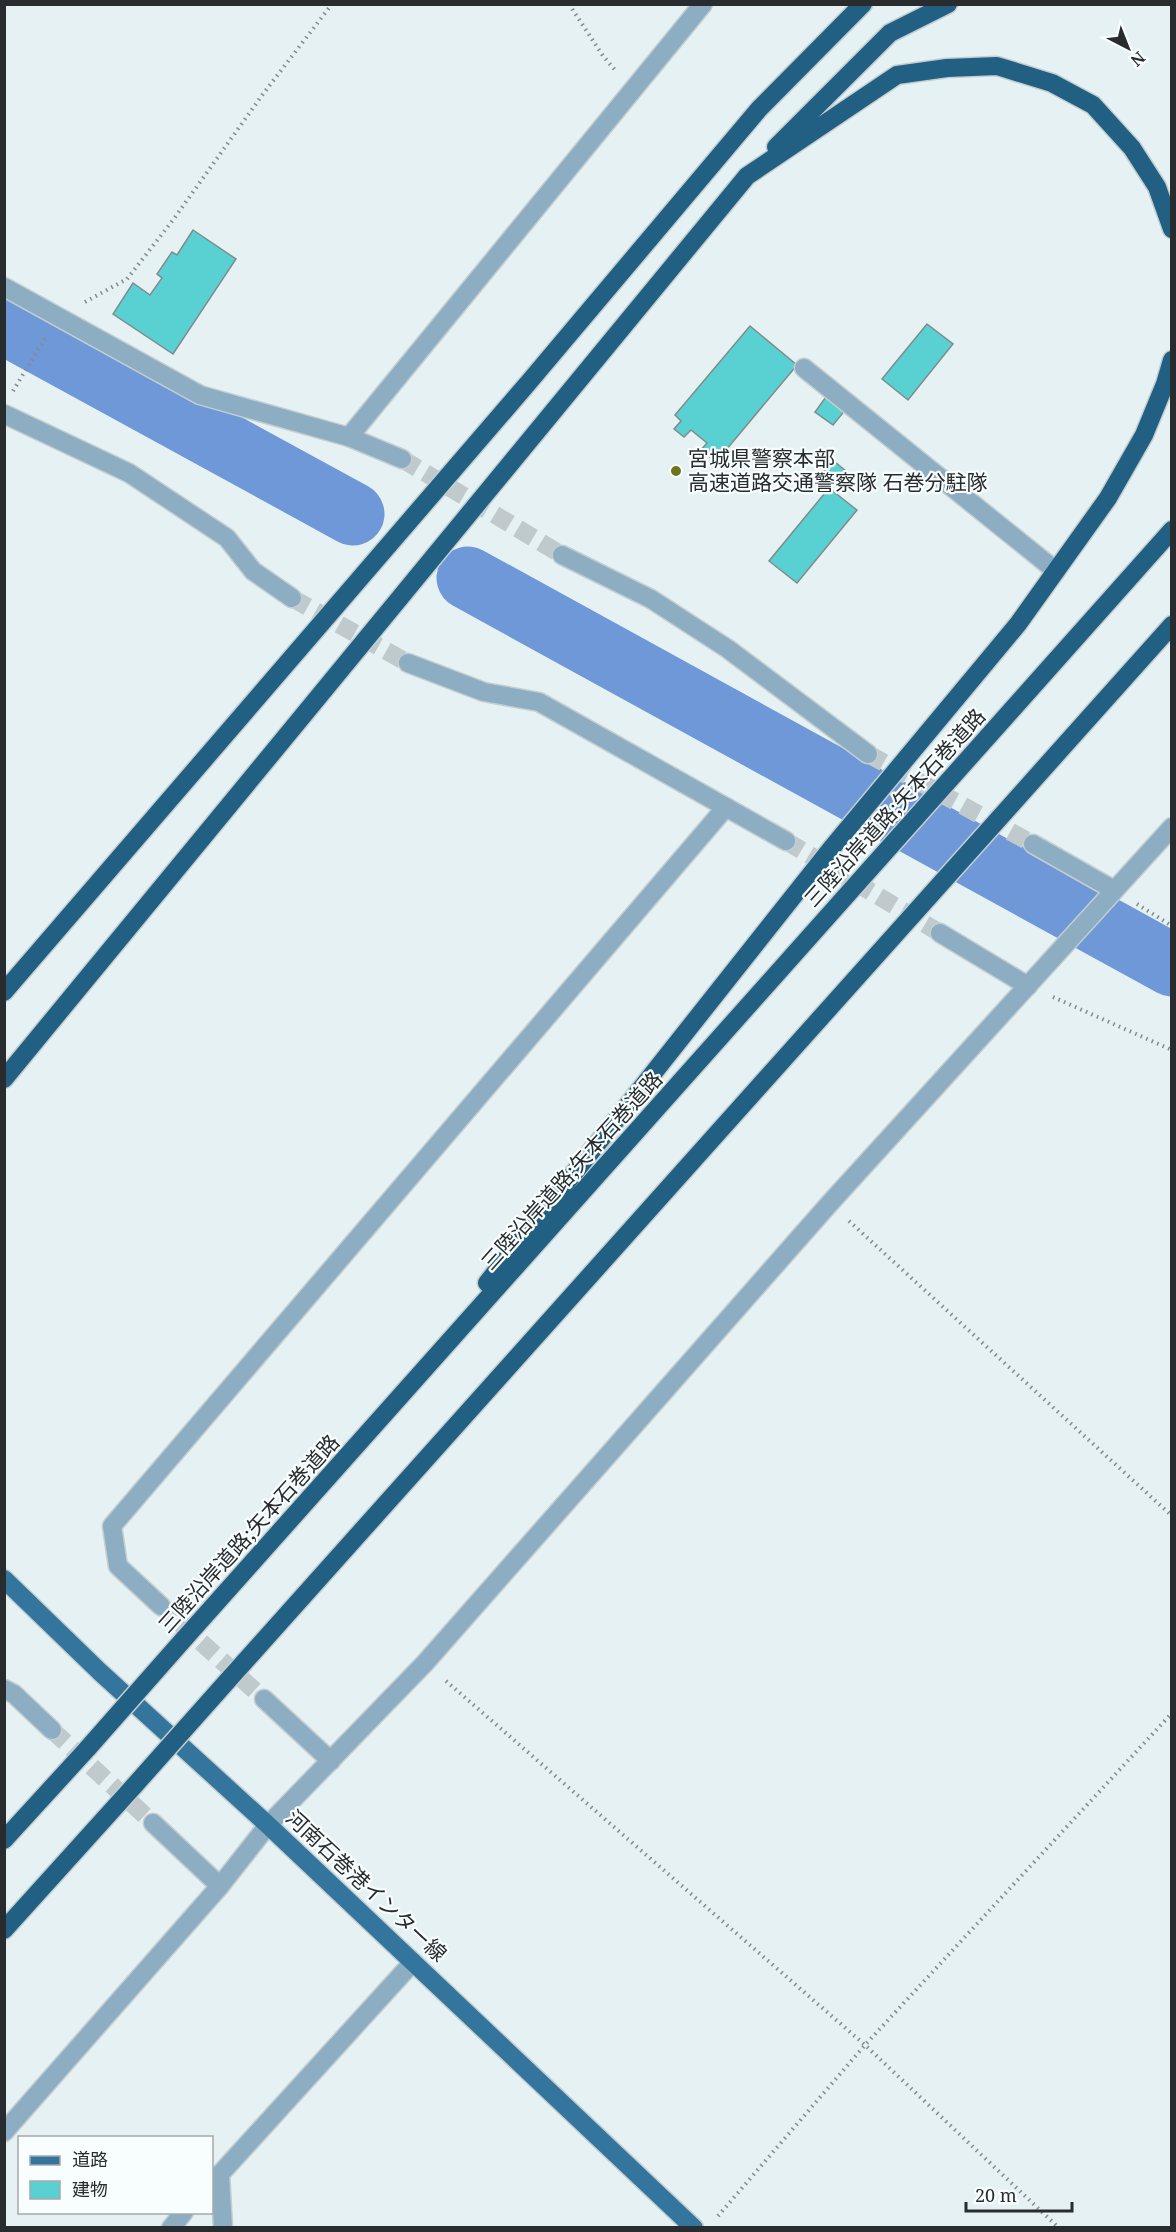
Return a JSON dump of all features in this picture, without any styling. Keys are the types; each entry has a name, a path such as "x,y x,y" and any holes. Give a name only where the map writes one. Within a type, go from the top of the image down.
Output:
{"highway":[{"path":"4,992 530,382 759,109 863,4"},
{"path":"4,1079 747,176 890,33 948,4"},
{"path":"747,176 897,75 947,68 997,66 1052,83 1093,105 1132,148 1157,187 1172,229"},
{"path":"361,1442 830,850 1018,624 1108,498 1144,435 1165,384 1172,360"},
{"name":"三陸沿岸道路;矢本石巻道路","path":"4,1840 1172,530"},
{"path":"4,1930 1172,625"}],"main road":[{"name":"河南石巻港インター線","path":"4,1579 100,1672 268,1825 694,2228"}],"street":[{"path":"349,436 703,4"},
{"path":"4,287 200,395 349,436 402,459"},
{"path":"804,368 1056,571"},
{"path":"4,414 129,473 227,538 253,571 292,598"},
{"path":"562,555 651,599 728,649 868,754"},
{"path":"408,663 484,692 539,702 786,841"},
{"path":"161,1606 118,1566 112,1526 726,807"},
{"path":"4,2132 220,1886 268,1825 425,1663 830,1203 1172,827"},
{"path":"1033,843 1108,896"},
{"path":"940,933 1033,980"},
{"path":"4,1689 14,1694 52,1730"},
{"path":"264,1699 331,1761"},
{"path":"153,1823 220,1886"},
{"path":"223,2228 215,2179 414,1962"},
{"path":"171,2228 182,2214"}],"path":[{"path":"10,394 59,316 127,279 332,4"},
{"path":"569,4 603,56 632,89"},
{"path":"1108,896 1172,926"},
{"path":"1033,980 1172,1050"},
{"path":"830,1203 1172,1516"},
{"path":"425,1663 865,2045 1059,2228"},
{"path":"714,2220 865,2045 1172,1713"}],"building":[{"path":"193,230 236,259 173,354 113,314 133,283 150,295 162,278 157,274 172,252 177,255"},
{"path":"927,324 953,344 908,400 882,379"},
{"path":"750,326 797,365 716,462 701,450 707,443 691,430 684,437 674,429 681,421 675,415"},
{"path":"828,394 847,408 833,425 815,412"},
{"path":"830,458 851,475 842,485 821,468"},
{"path":"829,488 857,510 797,583 769,561"}],"waterway":[{"path":"4,323 353,514"},
{"path":"468,578 1172,965"}],"tunnel":[{"path":"402,459 562,555"},
{"path":"292,598 408,663"},
{"path":"868,754 1033,844"},
{"path":"786,841 940,933"},
{"path":"161,1606 264,1699"},
{"path":"52,1730 153,1823"}],"place":[{"name":"宮城県警察本部 高速道路交通警察隊 石巻分駐隊","path":"676,471"}]}
